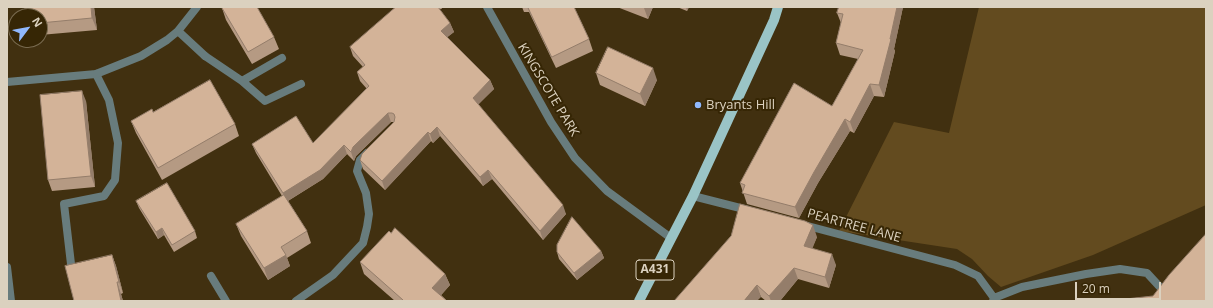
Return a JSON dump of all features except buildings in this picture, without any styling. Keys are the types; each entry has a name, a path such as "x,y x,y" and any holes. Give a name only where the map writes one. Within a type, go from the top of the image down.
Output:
{"main road":[{"name":"A431","path":"638,301 692,196 774,20 778,7"}],"street":[{"path":"7,82 96,74 141,56 168,40 178,31 196,7"},
{"name":"KINGSCOTE PARK","path":"487,7 551,122 576,158 607,191 671,238"},
{"path":"178,31 205,56 242,81 266,101 301,84"},
{"path":"242,81 282,58"},
{"path":"71,264 64,204 104,196 115,180 118,143 109,100 96,74"},
{"path":"296,301 333,275 363,243 368,227 369,214 366,193 357,171 360,160 371,149"},
{"path":"692,196 754,212"},
{"name":"PEARTREE LANE","path":"793,222 955,265 978,276 993,299"},
{"path":"7,266 11,301"},
{"path":"993,299 1022,286 1120,269 1147,273 1159,286"},
{"path":"211,276 226,301"}],"shaded area":[{"path":"979,7 1206,7 1206,205 1093,255 1001,287 972,259 957,249 839,231 894,122 949,133"}],"place":[{"name":"Bryants Hill","path":"698,105"}]}
